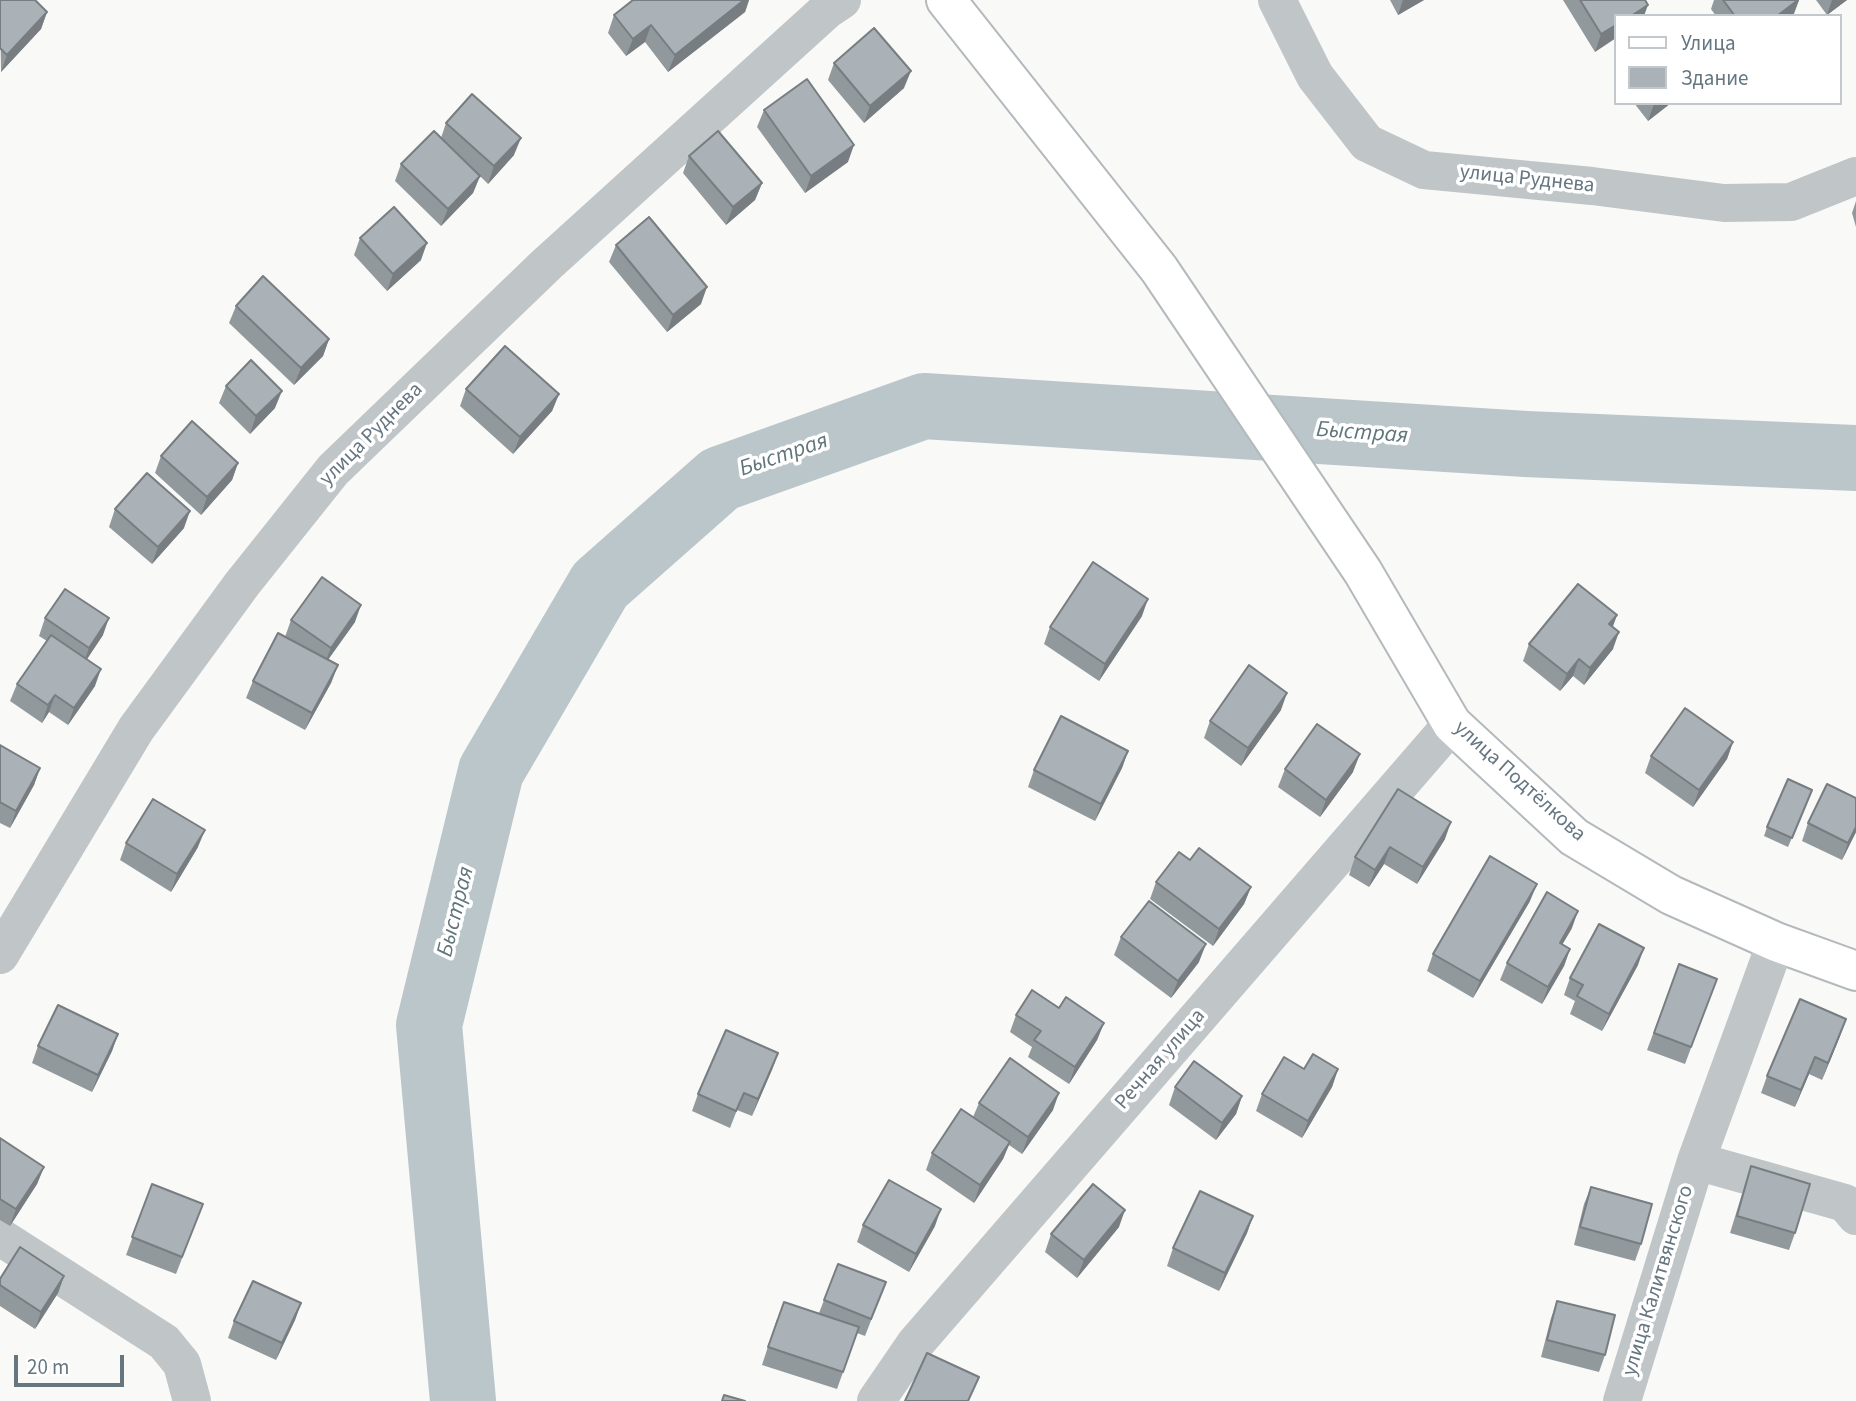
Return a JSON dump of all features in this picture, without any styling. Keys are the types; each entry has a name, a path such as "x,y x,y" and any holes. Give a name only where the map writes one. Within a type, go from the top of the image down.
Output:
{"main road":[{"name":"улица Подтёлкова","path":"946,0 1159,268 1363,572 1452,724 1574,837 1671,895 1776,942 1856,971"}],"street":[{"name":"улица Руднева","path":"0,955 136,729 242,584 333,470 547,264 827,10 842,0"},
{"name":"улица Руднева","path":"1277,0 1315,76 1367,143 1424,170 1592,186 1724,203 1791,202 1856,176"},
{"name":"Речная улица","path":"876,1401 915,1344 1452,724"},
{"name":"улица Калитвянского","path":"1622,1401 1696,1161 1776,942"},
{"name":"улица Калитвянского","path":"1696,1161 1845,1203 1856,1216"},
{"path":"0,1237 164,1342 182,1364 192,1401"}],"building":[{"path":"0,0 35,0 47,12 7,55 0,48"},
{"path":"633,0 744,0 675,55 651,25 633,39 614,15"},
{"path":"1580,0 1645,0 1648,5 1634,14 1615,14 1615,26 1601,34"},
{"path":"1723,0 1798,0 1780,14 1734,14"},
{"path":"874,28 911,71 870,106 834,63"},
{"path":"807,79 854,145 811,176 764,110"},
{"path":"472,94 521,138 494,166 446,123"},
{"path":"434,131 480,176 448,209 401,164"},
{"path":"718,131 762,183 733,207 689,156"},
{"path":"394,207 427,243 393,274 360,238"},
{"path":"649,217 707,287 673,315 616,245"},
{"path":"263,276 329,339 301,368 236,306"},
{"path":"505,346 559,394 520,437 466,389"},
{"path":"251,360 282,391 256,416 226,386"},
{"path":"192,421 238,463 207,497 161,456"},
{"path":"147,473 190,511 158,547 115,509"},
{"path":"1093,562 1148,599 1105,664 1050,627"},
{"path":"322,577 361,605 331,648 291,620"},
{"path":"1578,584 1617,615 1609,624 1619,632 1590,668 1579,659 1567,674 1529,644"},
{"path":"65,589 109,618 89,648 45,618"},
{"path":"278,633 338,665 312,713 253,681"},
{"path":"51,635 101,669 74,708 55,695 48,705 17,684"},
{"path":"1249,665 1287,693 1248,748 1210,721"},
{"path":"1685,708 1733,742 1699,790 1651,756"},
{"path":"1061,716 1128,751 1101,804 1034,770"},
{"path":"1317,724 1360,754 1326,800 1285,769"},
{"path":"0,745 40,768 16,811 0,802"},
{"path":"1788,779 1812,790 1792,838 1767,827"},
{"path":"1827,784 1856,798 1856,827 1848,843 1808,823"},
{"path":"1398,789 1451,822 1423,867 1390,847 1375,870 1355,857"},
{"path":"153,799 205,830 177,874 126,843"},
{"path":"1199,848 1251,887 1219,929 1156,882 1179,852 1190,860"},
{"path":"1490,856 1537,884 1480,981 1433,954"},
{"path":"1547,892 1578,911 1560,943 1570,949 1548,987 1507,963"},
{"path":"1149,901 1206,944 1178,981 1121,937"},
{"path":"1599,924 1644,948 1609,1014 1577,996 1583,985 1570,978"},
{"path":"1679,964 1717,979 1691,1047 1654,1033"},
{"path":"1032,990 1059,1008 1066,997 1104,1023 1075,1067 1034,1040 1041,1031 1016,1015"},
{"path":"1800,999 1846,1019 1828,1063 1815,1057 1801,1090 1767,1076"},
{"path":"58,1005 118,1034 98,1075 38,1046"},
{"path":"726,1030 778,1053 758,1099 744,1093 736,1111 698,1094"},
{"path":"1313,1054 1338,1069 1308,1121 1262,1094 1284,1057 1304,1069"},
{"path":"1010,1058 1059,1093 1028,1137 979,1103"},
{"path":"1194,1061 1242,1096 1222,1123 1175,1087"},
{"path":"961,1109 1010,1142 980,1185 932,1153"},
{"path":"0,1138 44,1167 16,1209 0,1199"},
{"path":"1751,1166 1810,1184 1795,1233 1737,1216"},
{"path":"889,1180 941,1209 916,1254 863,1225"},
{"path":"152,1184 203,1204 182,1257 132,1237"},
{"path":"1093,1184 1125,1210 1084,1260 1051,1234"},
{"path":"1591,1187 1652,1204 1641,1244 1580,1227"},
{"path":"1200,1191 1253,1216 1225,1273 1173,1248"},
{"path":"20,1247 64,1276 41,1312 0,1285 0,1279"},
{"path":"838,1264 886,1282 871,1319 824,1300"},
{"path":"253,1281 301,1303 282,1343 234,1321"},
{"path":"1557,1301 1615,1315 1605,1355 1547,1340"},
{"path":"784,1302 859,1327 843,1372 768,1347"},
{"path":"927,1353 979,1377 968,1401 905,1401"},
{"path":"724,1395 745,1401 722,1401"}],"waterway":[{"name":"Быстрая","path":"463,1401 429,1025 491,771 600,585 720,479 924,406 1526,444 1856,458"}]}
